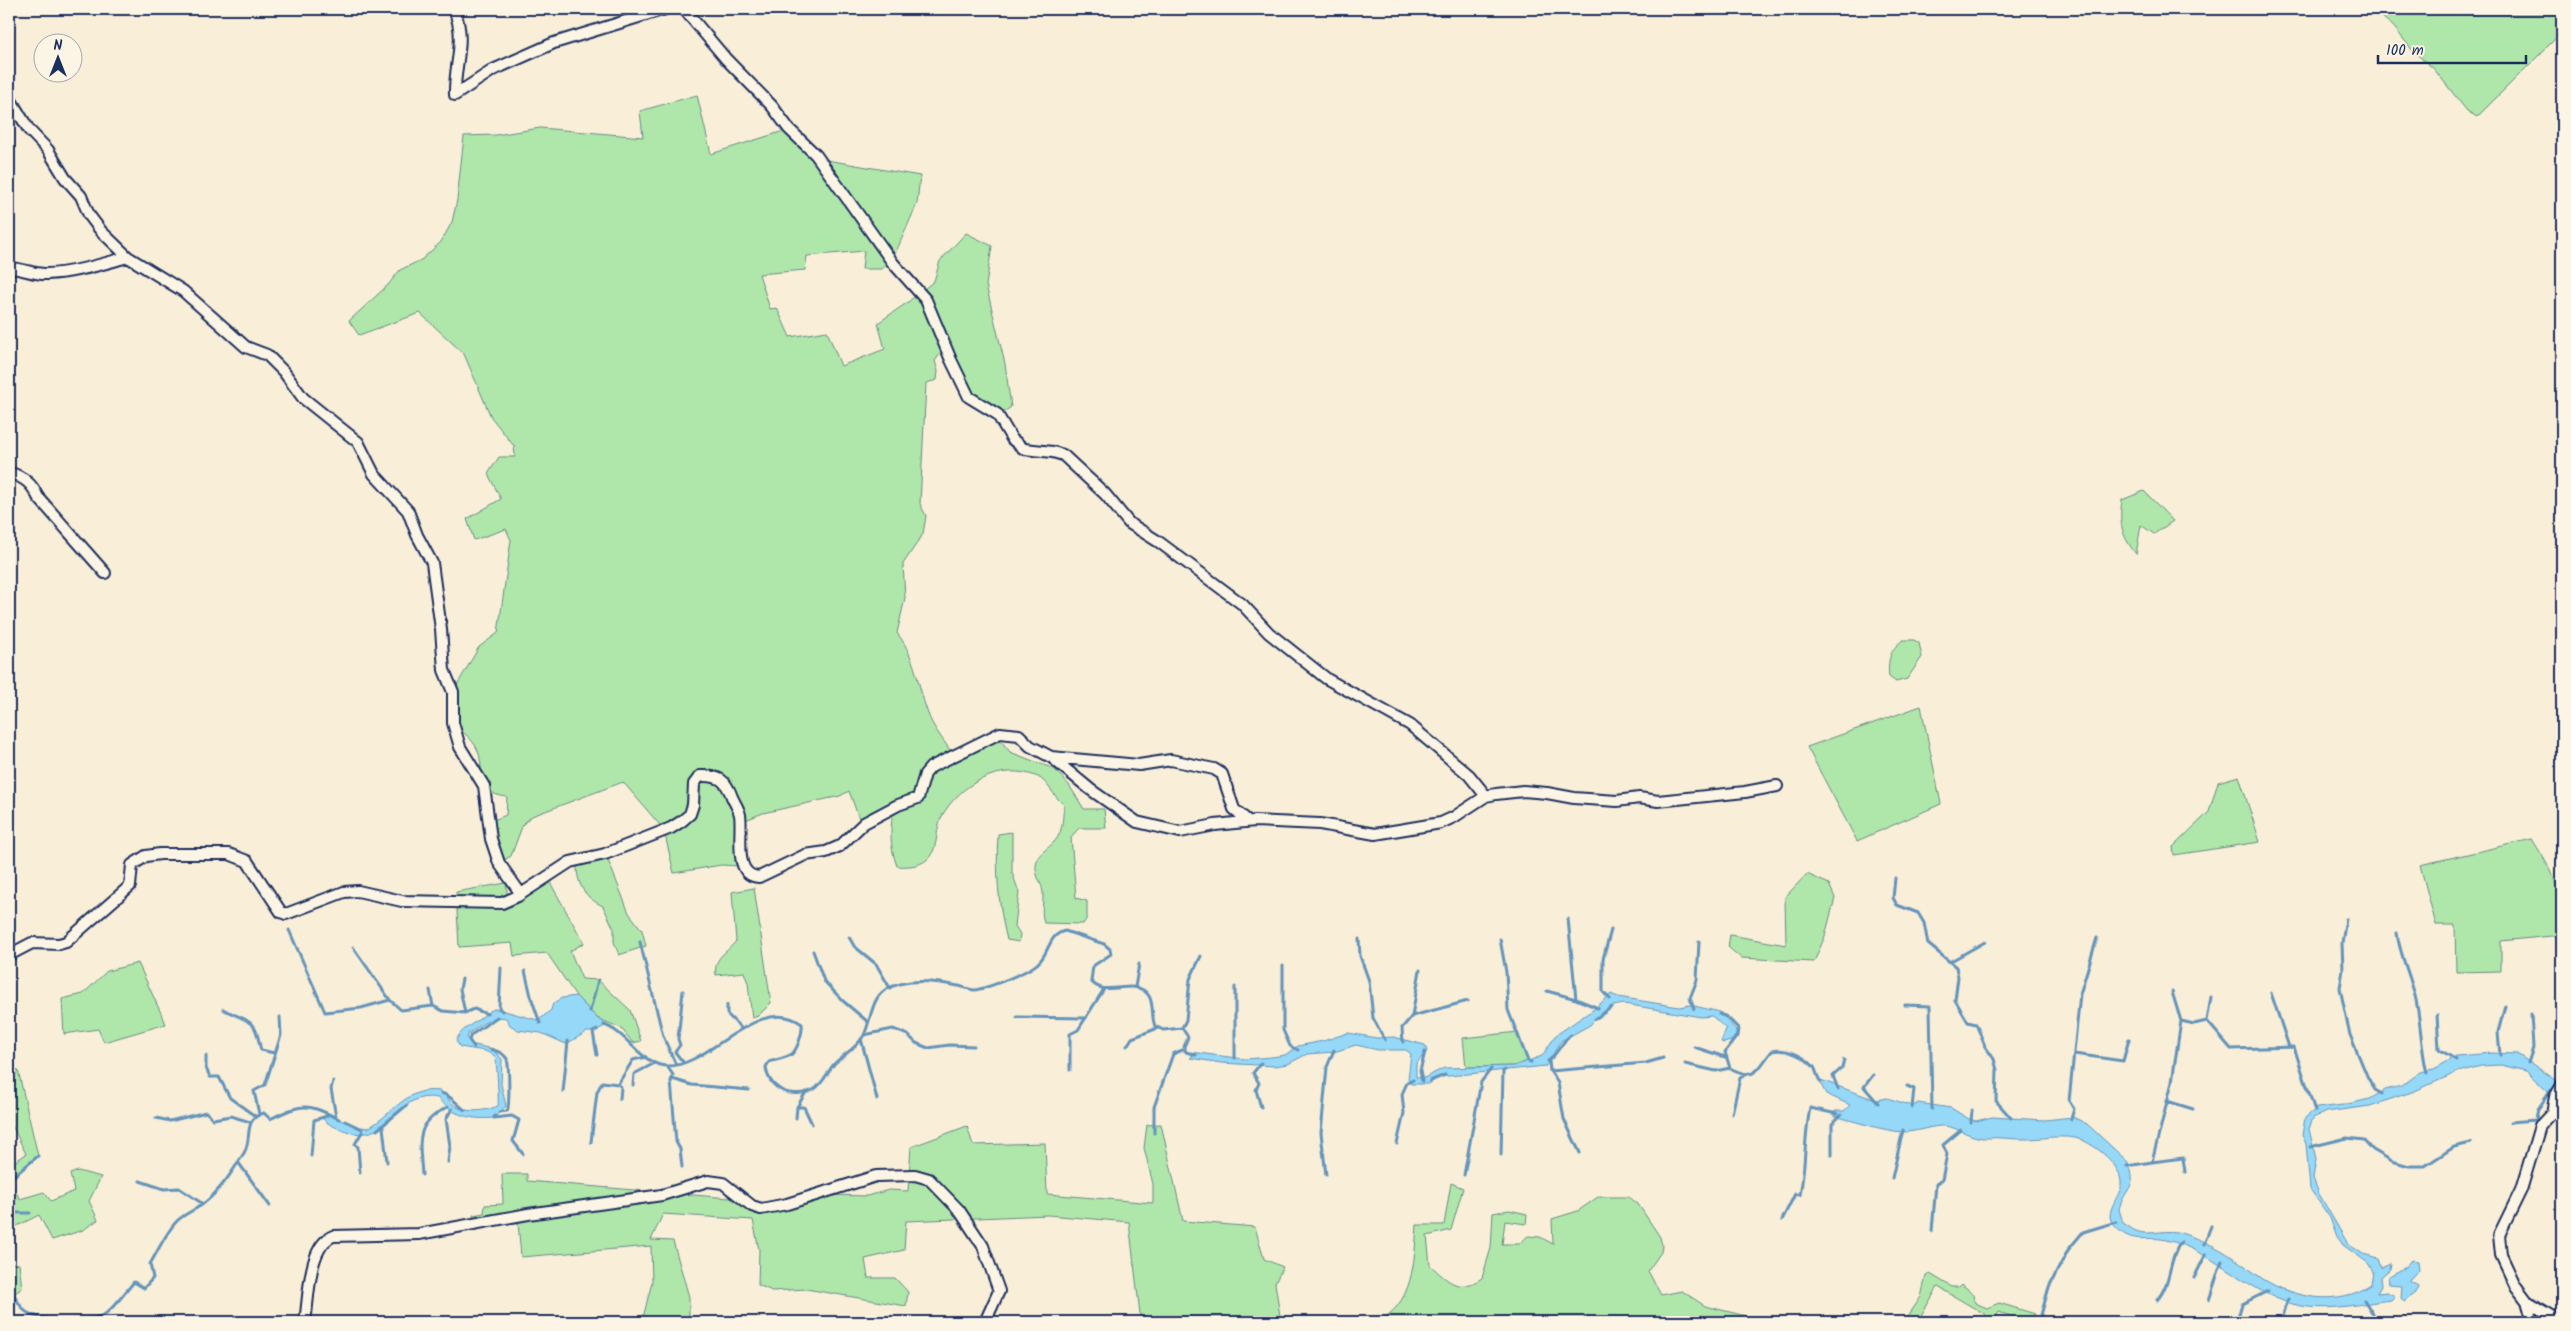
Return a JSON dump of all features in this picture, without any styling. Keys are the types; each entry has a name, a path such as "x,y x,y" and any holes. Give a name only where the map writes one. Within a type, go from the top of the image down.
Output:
{"street":[{"path":"454,9 460,31 454,95 493,70 554,43 664,9"},
{"path":"684,9 726,59 816,155 893,263 926,300 969,397 997,414 1012,439 1024,449 1053,452 1063,456 1106,494 1129,523 1159,542 1242,604 1269,633 1327,679 1410,725 1468,775 1486,796"},
{"path":"9,97 29,130 48,150 65,178 81,196 89,215 101,231 128,257 183,291 246,347 270,359 284,372 303,398 358,442 374,474 408,511 417,535 432,563 442,629 444,670 453,692 453,723 460,747 484,786 492,839 499,863 522,894"},
{"path":"9,268 45,274 84,268 128,257"},
{"path":"9,472 25,478 32,485 38,497 105,573"},
{"path":"9,955 32,943 59,944 66,942 130,886 132,865 136,861 146,856 160,854 229,854 240,857 247,861 281,912 286,914 344,892 358,891 402,901 502,903 522,894 570,862 605,854 671,828 682,821 690,814 693,806 694,784 700,776 712,775 725,782 740,814 741,860 745,870 751,875 759,877 804,855 826,852 840,846 864,823 898,805 918,798 925,774 931,767 998,734 1019,735 1030,746 1051,757 1091,790 1137,822 1180,832 1248,821 1320,824 1364,834 1375,834 1441,823 1454,817 1486,796 1523,791 1574,798 1617,801 1640,798 1658,801 1745,792 1777,786"},
{"path":"1051,757 1139,765 1171,760 1214,769 1222,774 1234,809 1248,821"},
{"path":"2533,1322 2527,1301 2515,1285 2500,1255 2499,1235 2521,1190 2540,1126 2552,1113 2555,1097 2562,1084"},
{"path":"305,1322 316,1253 322,1242 333,1236 419,1234 528,1214 662,1195 708,1181 723,1183 752,1206 761,1209 787,1204 876,1176 906,1174 929,1179 959,1210 983,1246 999,1291 985,1322"},
{"path":"2527,1301 2562,1322"}],"green space":[{"path":"2372,9 2562,9 2562,32 2477,117 2467,111 2434,69 2413,51 2393,26"},
{"path":"697,95 711,154 787,130 815,158 920,176 917,204 891,263 881,269 862,269 864,251 807,256 805,270 759,274 770,309 777,308 790,337 827,331 841,366 885,349 878,323 934,281 940,261 966,233 992,246 986,285 1005,364 1011,407 996,417 981,408 945,347 935,361 938,371 937,380 926,383 920,504 926,516 923,534 903,564 905,598 897,633 914,665 927,712 932,723 954,756 997,736 1010,752 1054,769 1069,785 1084,809 1104,809 1106,828 1079,828 1071,837 1076,898 1087,901 1087,918 1083,924 1044,923 1042,913 1043,891 1037,874 1036,864 1040,854 1058,836 1062,826 1064,805 1041,779 1024,773 996,774 982,779 958,795 941,818 935,846 931,855 924,862 911,866 897,866 894,858 891,836 894,806 861,824 849,791 840,796 763,813 743,821 748,861 739,866 721,865 674,873 665,835 659,824 623,782 532,816 523,824 511,856 499,863 489,822 506,815 507,797 496,794 484,784 479,753 475,745 453,723 453,692 479,647 498,633 511,540 506,529 474,540 467,519 501,499 488,474 499,457 515,457 514,446 491,417 464,354 420,313 359,335 349,321 388,285 400,270 421,260 441,242 452,222 457,200 464,136 496,135 540,128 643,137 640,111"},
{"path":"2144,491 2173,521 2154,534 2141,525 2136,554 2127,541 2122,528 2122,500"},
{"path":"1903,640 1914,640 1919,643 1922,657 1907,679 1896,682 1889,677 1889,661 1895,647"},
{"path":"1921,706 1941,804 1857,841 1807,747"},
{"path":"2239,776 2260,842 2174,855 2173,847 2209,812 2218,782"},
{"path":"1012,832 1012,873 1019,892 1015,926 1020,934 1019,942 1007,940 998,888 998,834"},
{"path":"2532,839 2556,884 2561,906 2562,935 2501,941 2501,971 2456,972 2455,925 2436,925 2420,865"},
{"path":"606,855 629,913 642,930 646,946 619,955 614,942 614,929 603,906 590,898 582,888 577,869 577,861"},
{"path":"1807,874 1829,884 1835,898 1825,936 1814,962 1741,958 1728,947 1730,935 1786,945 1785,897"},
{"path":"547,877 584,943 570,951 582,979 598,980 630,1010 641,1041 633,1043 621,1028 597,1018 576,996 547,953 514,956 512,943 459,947 456,892 506,883 508,901"},
{"path":"754,888 771,1003 758,1016 752,1018 748,983 744,972 716,975 716,969 719,959 736,941 732,892"},
{"path":"138,963 166,1024 104,1042 98,1029 64,1034 62,999 83,994 107,971"},
{"path":"1518,1032 1528,1061 1514,1066 1466,1067 1463,1038"},
{"path":"18,1070 38,1156 9,1180 9,1166 26,1154 9,1119 9,1072"},
{"path":"1161,1124 1183,1221 1255,1227 1264,1259 1283,1267 1275,1283 1281,1322 1141,1322 1129,1222 1048,1215 906,1221 904,1250 865,1259 868,1278 895,1278 908,1292 906,1306 806,1289 772,1291 758,1285 759,1250 753,1220 663,1214 651,1240 673,1241 689,1297 689,1322 642,1322 652,1282 651,1246 521,1257 518,1222 475,1227 473,1215 484,1213 485,1205 503,1204 502,1174 527,1174 527,1181 741,1199 748,1207 829,1195 867,1196 889,1190 908,1191 911,1147 967,1126 973,1145 1045,1143 1047,1194 1153,1203 1153,1184 1144,1148 1147,1125"},
{"path":"78,1171 101,1177 89,1201 98,1220 83,1230 52,1240 39,1215 9,1230 9,1180 20,1199 44,1192 51,1201 74,1191 70,1174"},
{"path":"1451,1183 1463,1188 1451,1230 1427,1236 1430,1265 1454,1284 1466,1285 1482,1278 1491,1248 1493,1213 1509,1210 1527,1214 1526,1224 1505,1221 1502,1244 1519,1244 1528,1236 1540,1237 1553,1244 1552,1219 1578,1211 1598,1197 1629,1197 1638,1204 1660,1237 1661,1252 1648,1271 1661,1295 1682,1291 1705,1306 1771,1322 1375,1322 1388,1315 1398,1306 1405,1294 1413,1268 1417,1225 1444,1225"},
{"path":"9,1263 19,1264 22,1288 14,1294 9,1286"},
{"path":"1930,1274 1952,1287 1958,1287 1961,1284 1974,1294 1975,1303 1987,1308 1999,1303 2035,1314 2030,1322 2028,1322 1999,1312 1993,1322 1983,1322 1986,1315 1938,1287 1917,1322 1904,1322 1921,1297 1926,1276"}],"water":[{"path":"1611,994 1618,997 1679,1007 1690,1005 1720,1012 1736,1030 1736,1035 1731,1041 1721,1042 1726,1029 1712,1016 1701,1017 1624,1004 1613,1006 1590,1025 1561,1041 1546,1066 1439,1077 1429,1084 1411,1084 1408,1079 1411,1054 1406,1050 1378,1050 1356,1045 1334,1052 1307,1054 1288,1064 1274,1066 1221,1063 1190,1058 1193,1055 1190,1052 1245,1059 1285,1055 1298,1046 1348,1033 1377,1038 1394,1037 1425,1045 1427,1051 1416,1064 1416,1077 1424,1078 1444,1068 1514,1066 1542,1056 1556,1035 1594,1009"},
{"path":"576,996 597,1018 607,1025 593,1032 587,1032 566,1044 541,1033 518,1030 510,1025 506,1018 501,1017 481,1025 468,1034 467,1038 471,1044 492,1049 502,1059 501,1084 506,1106 494,1118 470,1117 456,1113 438,1098 423,1098 411,1102 382,1126 371,1132 359,1134 343,1130 323,1119 326,1114 355,1126 368,1128 409,1097 428,1091 440,1091 454,1105 464,1110 482,1110 498,1106 495,1056 485,1051 460,1047 456,1041 459,1035 494,1009 539,1020 551,1010 553,1003 562,998"},
{"path":"2492,1053 2517,1054 2559,1082 2557,1091 2549,1093 2526,1071 2501,1065 2481,1066 2458,1072 2415,1091 2370,1106 2326,1112 2313,1118 2309,1129 2316,1159 2313,1178 2319,1194 2348,1244 2363,1254 2378,1258 2381,1267 2390,1263 2389,1269 2380,1277 2381,1286 2377,1293 2387,1292 2395,1296 2391,1300 2325,1308 2299,1306 2271,1296 2213,1260 2182,1245 2166,1240 2127,1236 2114,1225 2110,1217 2110,1212 2120,1190 2119,1174 2103,1153 2082,1140 2067,1137 2028,1139 1982,1138 1945,1126 1904,1132 1878,1128 1834,1116 1835,1111 1844,1111 1850,1105 1826,1094 1818,1079 1876,1100 1887,1098 1913,1106 1918,1103 1951,1108 1976,1121 1992,1117 2045,1120 2073,1117 2087,1124 2127,1161 2131,1170 2132,1182 2119,1209 2123,1223 2141,1233 2172,1231 2184,1234 2221,1250 2276,1286 2303,1295 2331,1298 2358,1292 2371,1285 2373,1271 2368,1263 2343,1245 2336,1235 2330,1218 2310,1189 2306,1144 2302,1135 2305,1118 2317,1108 2370,1099 2385,1090 2401,1086 2421,1072 2433,1069 2456,1056"},
{"path":"2411,1260 2418,1261 2419,1270 2409,1281 2418,1286 2416,1293 2404,1302 2401,1298 2402,1285 2389,1284 2388,1276 2405,1267"}],"waterway":[{"path":"1895,878 1893,898 1897,905 1918,913 1924,923 1928,944 1956,967 1958,977 1955,1000 1968,1022 1976,1024 1985,1046 1994,1059 1997,1070 1996,1101 2011,1118"},
{"path":"1568,919 1576,999 1598,1008"},
{"path":"2346,919 2342,943 2343,969 2340,988 2350,1035 2368,1078 2375,1090 2382,1094"},
{"path":"289,930 325,1012 361,1008 390,1000 401,1010 433,1006 443,1011 465,1013 474,1009 487,1014"},
{"path":"1610,999 1603,992 1603,959 1611,930"},
{"path":"604,1025 620,1034 649,1060 667,1066 683,1063 699,1056 751,1024 769,1017 786,1017 802,1024 800,1040 792,1054 769,1062 766,1067 768,1075 776,1087 783,1091 794,1093 806,1092 816,1088 834,1064 862,1039 874,1005 880,994 885,990 903,983 912,982 950,984 971,990 988,987 1037,964 1055,936 1065,931 1104,944 1110,949 1111,954 1093,966 1091,981 1097,986 1104,988 1136,987 1143,990 1151,999 1155,1026 1163,1030 1182,1028 1188,1037 1184,1047 1186,1052 1196,1055"},
{"path":"2397,933 2416,1000 2427,1073"},
{"path":"849,937 854,946 876,964 890,988"},
{"path":"2071,1119 2074,1109 2069,1101 2080,994 2097,938"},
{"path":"1359,939 1360,956 1369,981 1373,1018 1385,1040"},
{"path":"1500,939 1506,972 1508,1010 1528,1061 1531,1062"},
{"path":"640,942 663,1036 676,1065"},
{"path":"1694,1009 1690,998 1697,980 1699,942"},
{"path":"1951,961 1985,942"},
{"path":"353,947 390,1000"},
{"path":"813,951 824,981 843,1001 868,1022"},
{"path":"1182,1028 1186,1020 1190,979 1201,956"},
{"path":"1135,987 1139,964"},
{"path":"1283,965 1283,1030 1290,1046 1298,1050"},
{"path":"501,968 499,1008 502,1011"},
{"path":"1412,1016 1420,970"},
{"path":"525,971 540,1023"},
{"path":"462,979 460,989 465,1013"},
{"path":"590,1011 598,980"},
{"path":"1235,987 1235,1058"},
{"path":"1070,1070 1070,1034 1078,1030 1104,989"},
{"path":"430,990 433,1006"},
{"path":"683,991 678,1039 680,1045 675,1052 683,1062"},
{"path":"1547,991 1576,999"},
{"path":"2127,1166 2152,1162 2172,1082 2181,1021 2172,992"},
{"path":"2271,993 2289,1047"},
{"path":"2207,1021 2211,997"},
{"path":"1403,1042 1402,1028 1412,1016 1468,1001"},
{"path":"727,1005 727,1014 742,1029"},
{"path":"1905,1005 1930,1006 1932,1109"},
{"path":"2500,1055 2498,1032 2505,1006"},
{"path":"1595,1019 1612,1007"},
{"path":"223,1009 243,1018 251,1024 256,1032 261,1050 274,1053"},
{"path":"1719,1014 1727,1017 1738,1028 1737,1036 1725,1052 1730,1068 1751,1074 1759,1068 1772,1051 1778,1050 1800,1056 1810,1063 1821,1082"},
{"path":"2528,1063 2533,1048 2531,1014"},
{"path":"2437,1015 2439,1049 2456,1060"},
{"path":"259,1114 254,1091 265,1085 281,1035 280,1017"},
{"path":"474,1047 469,1040 471,1035 497,1017"},
{"path":"1017,1017 1086,1018"},
{"path":"2181,1021 2194,1024 2207,1021 2231,1049 2294,1047 2315,1111"},
{"path":"1127,1046 1132,1038 1158,1028"},
{"path":"864,1035 893,1029 908,1035 916,1043 928,1048 949,1045 974,1046"},
{"path":"597,1030 593,1032 597,1055"},
{"path":"1548,1061 1571,1035"},
{"path":"861,1039 877,1099"},
{"path":"2074,1054 2123,1061 2129,1039"},
{"path":"563,1092 568,1041"},
{"path":"1694,1047 1725,1057"},
{"path":"490,1049 504,1055 508,1063 508,1108 507,1111 499,1112"},
{"path":"1154,1133 1154,1107 1173,1054 1185,1049"},
{"path":"1326,1175 1321,1133 1327,1067 1334,1050"},
{"path":"1422,1081 1420,1071 1425,1052"},
{"path":"206,1056 206,1068 210,1077 219,1077 230,1098 255,1116"},
{"path":"591,1142 597,1092 602,1082 618,1084 633,1060 646,1057"},
{"path":"1550,1071 1646,1063 1663,1058"},
{"path":"1838,1089 1833,1076 1842,1068 1844,1060"},
{"path":"1549,1061 1550,1071 1558,1083 1564,1119 1580,1153"},
{"path":"633,1085 634,1074 655,1063"},
{"path":"1261,1063 1253,1073 1259,1083 1256,1090 1261,1107"},
{"path":"1685,1064 1716,1071 1730,1068"},
{"path":"667,1066 673,1075 671,1081 676,1142 680,1149 682,1167"},
{"path":"1464,1175 1481,1082 1491,1069"},
{"path":"1501,1155 1503,1071 1505,1070"},
{"path":"1732,1114 1740,1078 1749,1073"},
{"path":"1430,1081 1445,1075"},
{"path":"1873,1075 1864,1087 1878,1103"},
{"path":"672,1079 692,1085 749,1090"},
{"path":"1397,1144 1404,1113 1402,1094 1407,1083 1413,1080"},
{"path":"333,1081 331,1089 336,1117"},
{"path":"618,1084 621,1087 620,1099"},
{"path":"1907,1086 1914,1089 1912,1108"},
{"path":"2532,1137 2538,1109 2551,1090"},
{"path":"796,1118 797,1107 806,1092"},
{"path":"441,1093 451,1098 465,1110"},
{"path":"2167,1101 2193,1109"},
{"path":"377,1130 407,1105"},
{"path":"9,1284 17,1301 24,1310 39,1317 76,1320 98,1317 105,1314 134,1282 144,1288 153,1278 150,1264 173,1225 183,1216 203,1204 226,1180 247,1147 250,1124 257,1116 264,1113 270,1119 290,1110 305,1107 319,1110 339,1119"},
{"path":"422,1175 420,1143 424,1127 437,1113 448,1107"},
{"path":"797,1107 804,1107 812,1124"},
{"path":"1782,1220 1795,1194 1800,1195 1810,1108 1837,1114"},
{"path":"448,1162 450,1146 446,1119 452,1109"},
{"path":"1971,1122 1972,1110"},
{"path":"156,1118 170,1121 206,1112 213,1119 231,1116 250,1122"},
{"path":"1832,1155 1832,1124 1841,1115"},
{"path":"311,1156 314,1120 327,1116"},
{"path":"495,1116 494,1118 512,1116 519,1120 513,1141 523,1154"},
{"path":"2510,1122 2536,1120"},
{"path":"345,1121 362,1129"},
{"path":"383,1127 387,1162"},
{"path":"1892,1178 1903,1130"},
{"path":"1932,1231 1936,1184 1942,1180 1947,1154 1943,1145 1961,1130"},
{"path":"360,1173 358,1147 355,1144 362,1132"},
{"path":"2310,1147 2347,1138 2364,1140 2373,1150 2392,1161 2409,1166 2425,1166 2454,1147 2471,1143"},
{"path":"9,1180 38,1156"},
{"path":"2152,1162 2183,1158 2185,1172"},
{"path":"238,1162 270,1206"},
{"path":"140,1181 164,1189 179,1188 203,1204"},
{"path":"9,1218 15,1213 30,1213"},
{"path":"2039,1322 2049,1287 2068,1250 2083,1232 2116,1222"},
{"path":"2204,1244 2211,1226"},
{"path":"2157,1300 2165,1286 2174,1256 2181,1242"},
{"path":"2194,1278 2206,1254"},
{"path":"2209,1300 2222,1261"},
{"path":"2241,1322 2238,1317 2242,1304 2268,1291"},
{"path":"2281,1322 2288,1299"},
{"path":"2364,1300 2373,1314 2373,1322"}]}
